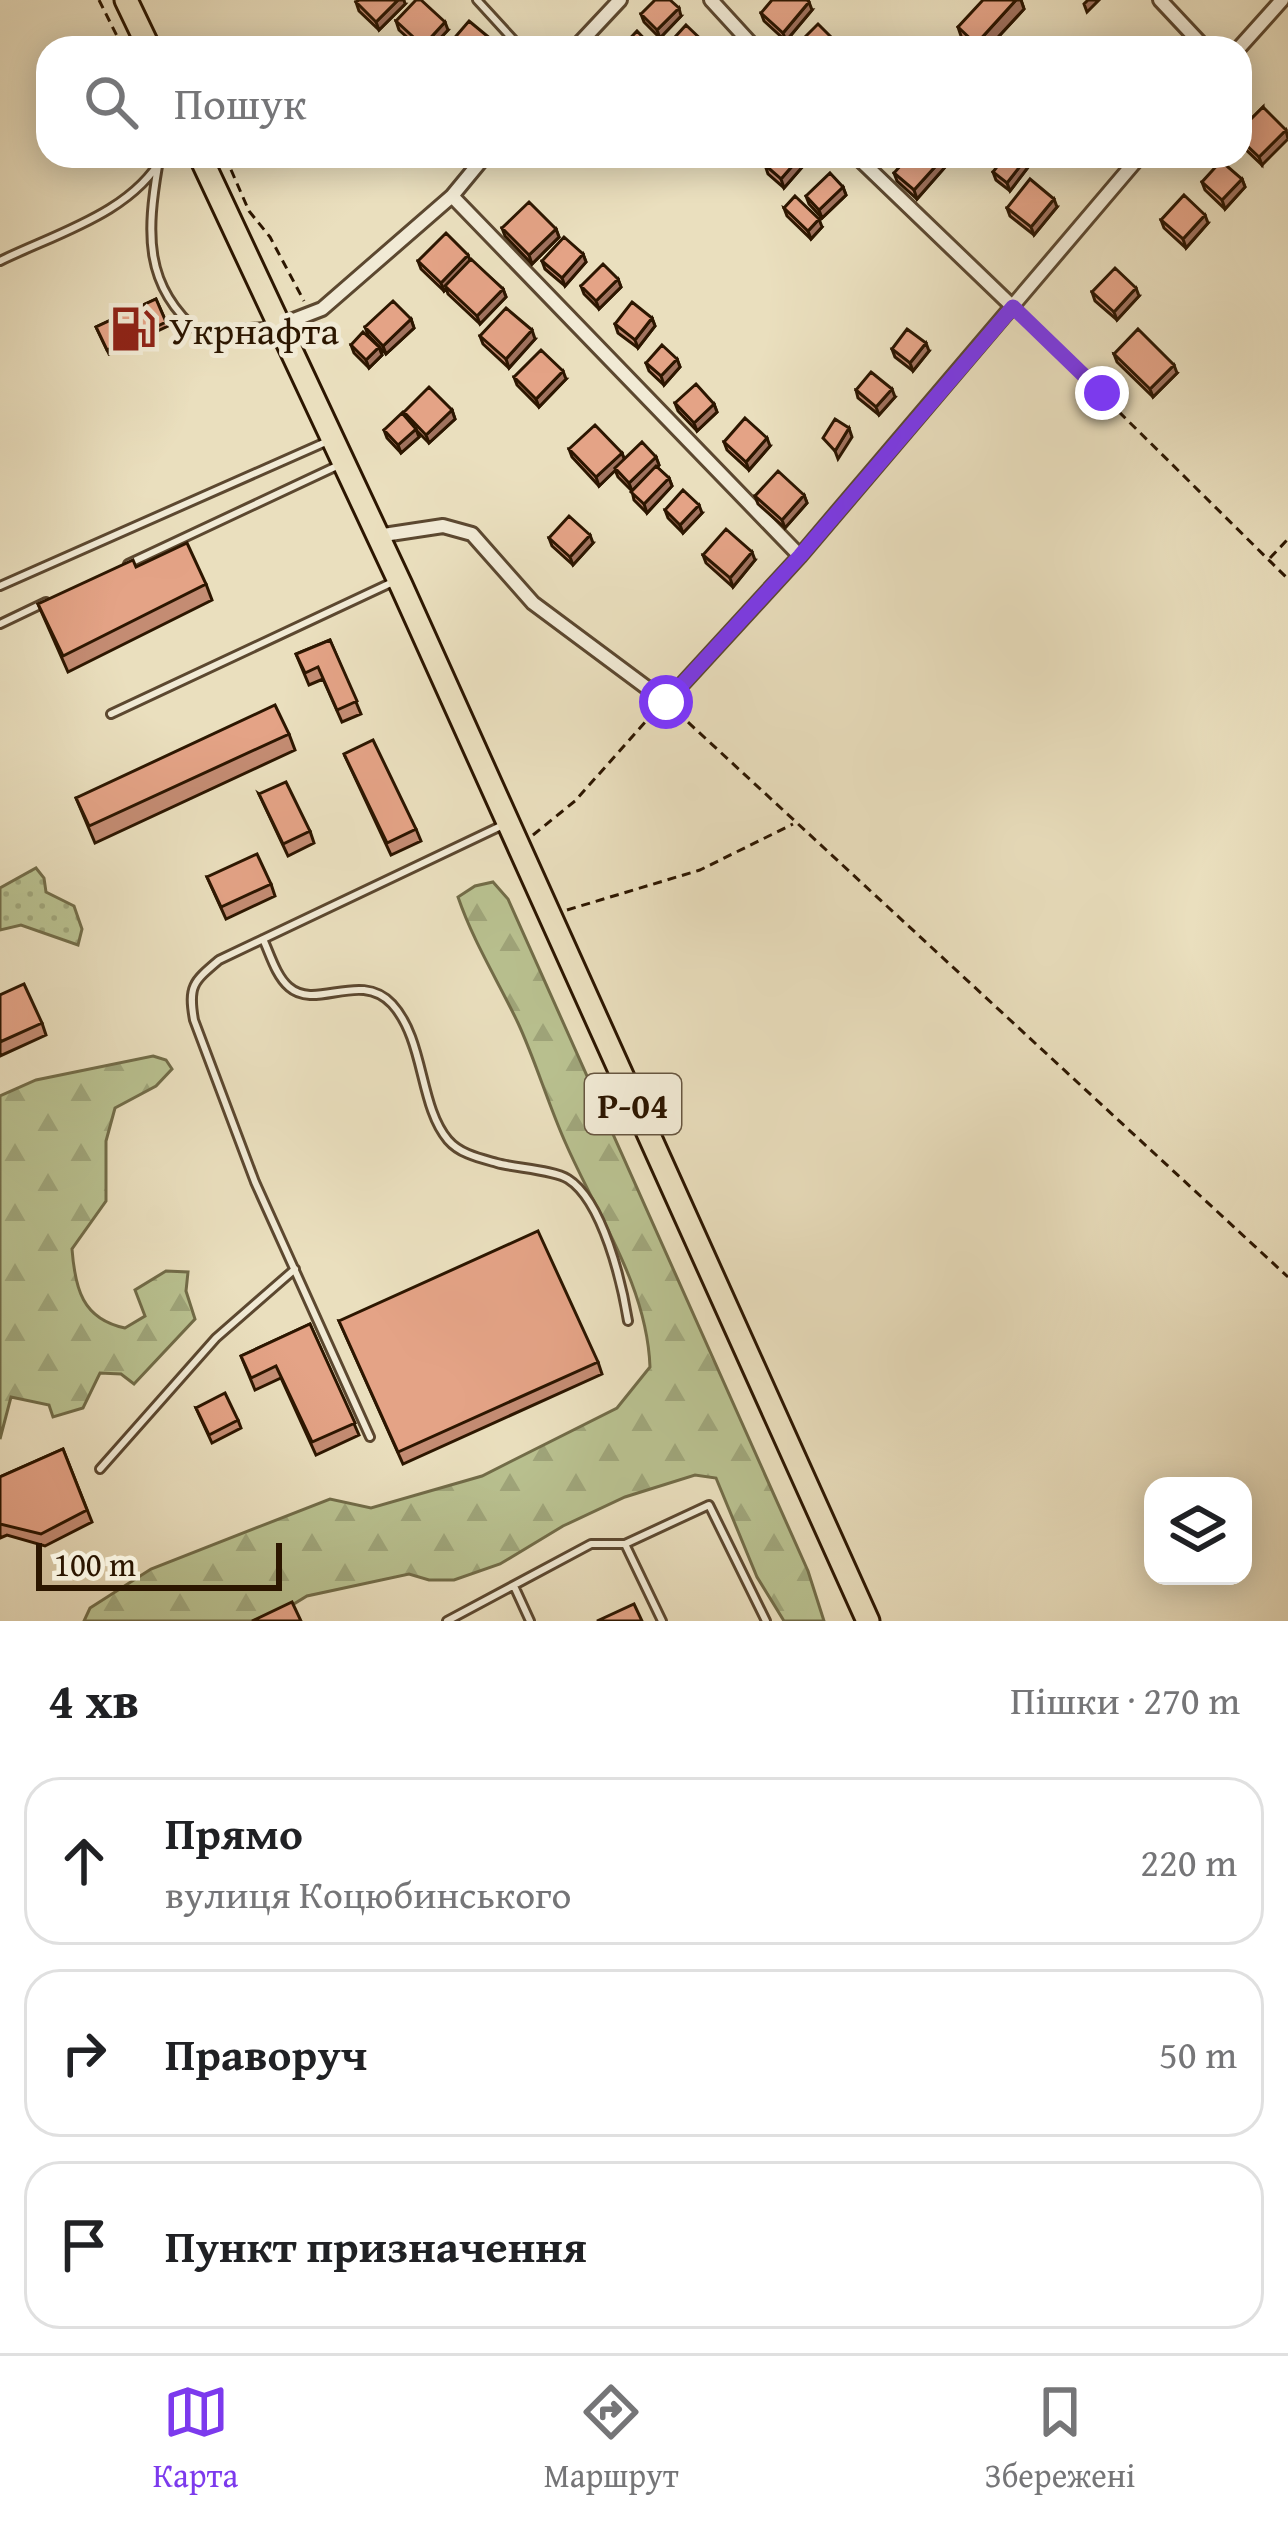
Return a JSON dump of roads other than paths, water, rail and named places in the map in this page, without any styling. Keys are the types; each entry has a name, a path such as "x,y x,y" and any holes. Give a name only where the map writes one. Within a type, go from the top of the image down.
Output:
{"main road":[{"path":"126,0 143,36"},
{"name":"Р-04","path":"206,168 399,582 868,1621"}],"street":[{"path":"586,36 620,0"},
{"path":"711,0 743,36"},
{"path":"1160,0 1194,36"},
{"path":"1250,36 1282,0"},
{"path":"278,326 322,309 452,196 474,168"},
{"path":"868,168 1013,307"},
{"path":"376,536 443,526 472,534 533,603 606,654 637,685 666,702 800,556 1130,168"},
{"path":"452,196 800,556"}],"lane":[{"path":"477,0 510,36"},
{"path":"0,260 117,205 156,168"},
{"path":"158,168 149,244 167,299 199,332 278,326"},
{"path":"0,586 331,440"},
{"path":"128,564 343,464"},
{"path":"111,714 399,582"},
{"path":"0,624 64,594"},
{"path":"370,1437 255,1181 194,1021 190,998 196,980 219,960 507,824"},
{"path":"263,939 291,990 313,996 350,988 370,990 392,1004 423,1071 441,1132 453,1146 475,1157 568,1179 587,1200 615,1260 628,1321"},
{"path":"100,1469 216,1338 296,1269"},
{"path":"447,1621 592,1544 625,1544 709,1505 766,1621"},
{"path":"625,1544 662,1621"},
{"path":"514,1586 530,1621"}],"place":[{"name":"Укрнафта","path":"133,329"}]}
